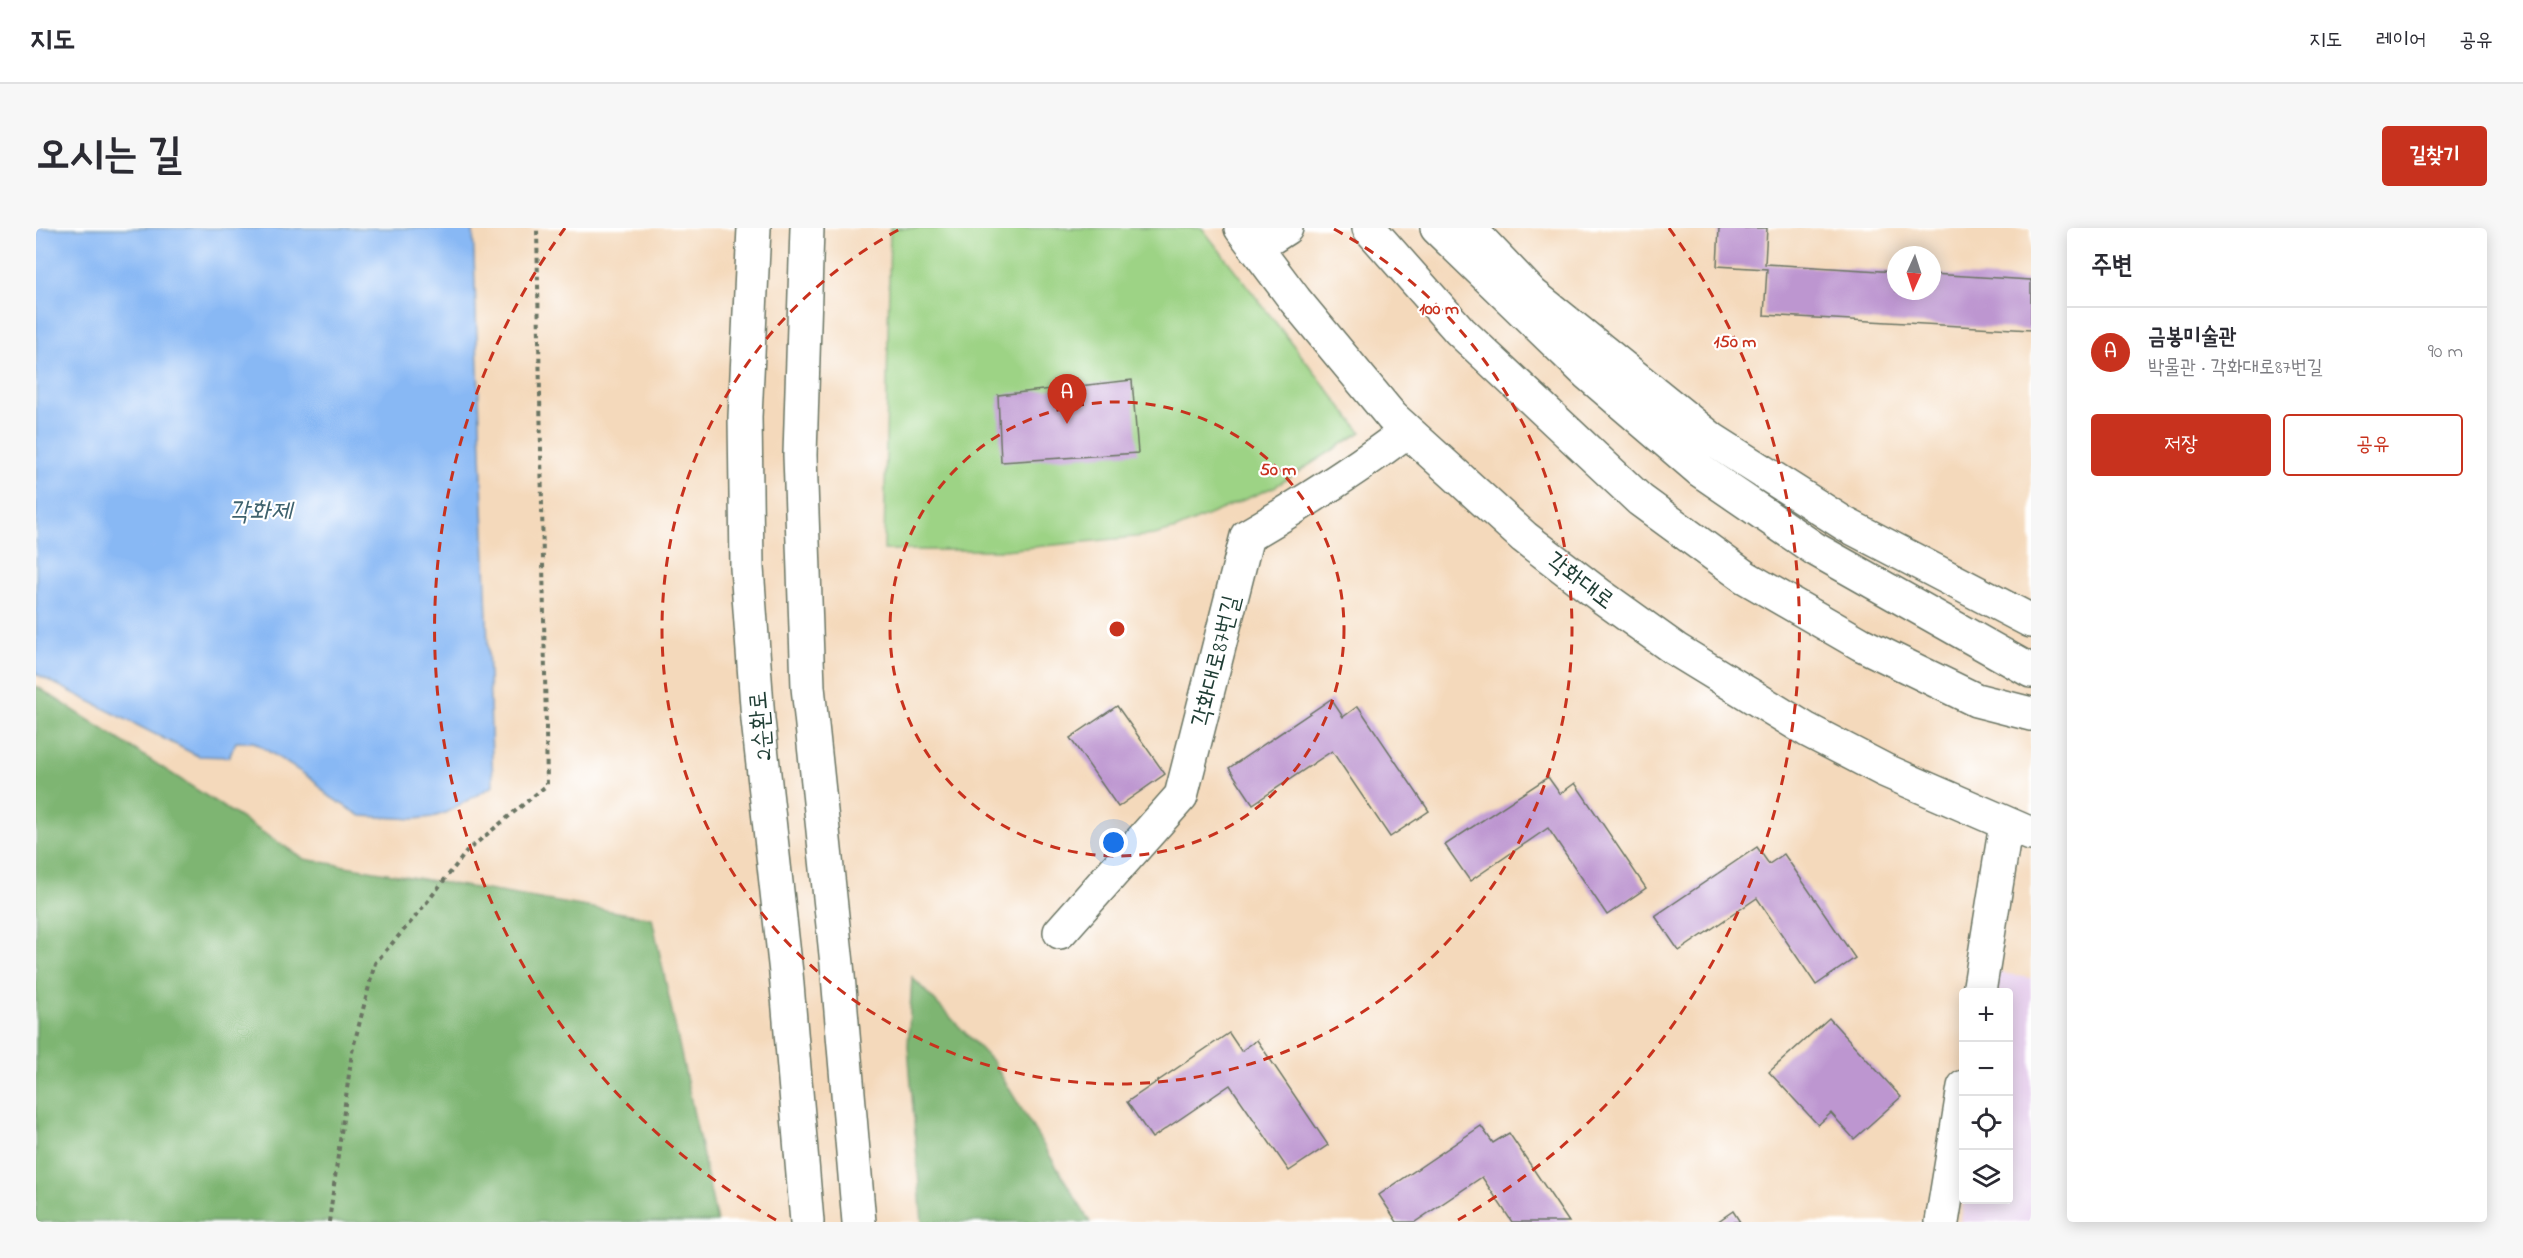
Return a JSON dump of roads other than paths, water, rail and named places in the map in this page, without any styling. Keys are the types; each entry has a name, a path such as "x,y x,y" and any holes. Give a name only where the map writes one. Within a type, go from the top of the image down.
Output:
{"main road":[{"name":"2순환로","path":"754,228 745,417 747,568 759,720 786,973 807,1222"},
{"path":"807,228 800,455 808,687 837,964 859,1222"},
{"path":"1248,238 1286,228"},
{"path":"1369,228 1460,331 1640,500 1745,577 1861,644 1976,700 2031,735"},
{"path":"1437,228 1587,373 1701,471 1815,549 2031,671"},
{"path":"1469,228 1532,294 1713,440 1845,524 2031,621"},
{"name":"각화대로","path":"1248,238 1295,300 1392,417 1524,537 1601,596 1676,649 1807,730 1884,770 2018,829"},
{"name":"각화대로87번길","path":"1060,932 1181,796 1247,536 1371,459 1407,430"},
{"path":"1976,700 2031,714"},
{"path":"1980,988 2018,829"},
{"path":"1942,1222 1963,1096"}],"water":[{"name":"각화제","path":"36,228 473,228 493,786 445,813 433,817 415,819 361,816 327,795 315,781 254,742 236,742 229,757 198,756 36,674"}],"place":[{"name":"금봉미술관","path":"1067,424"}]}
